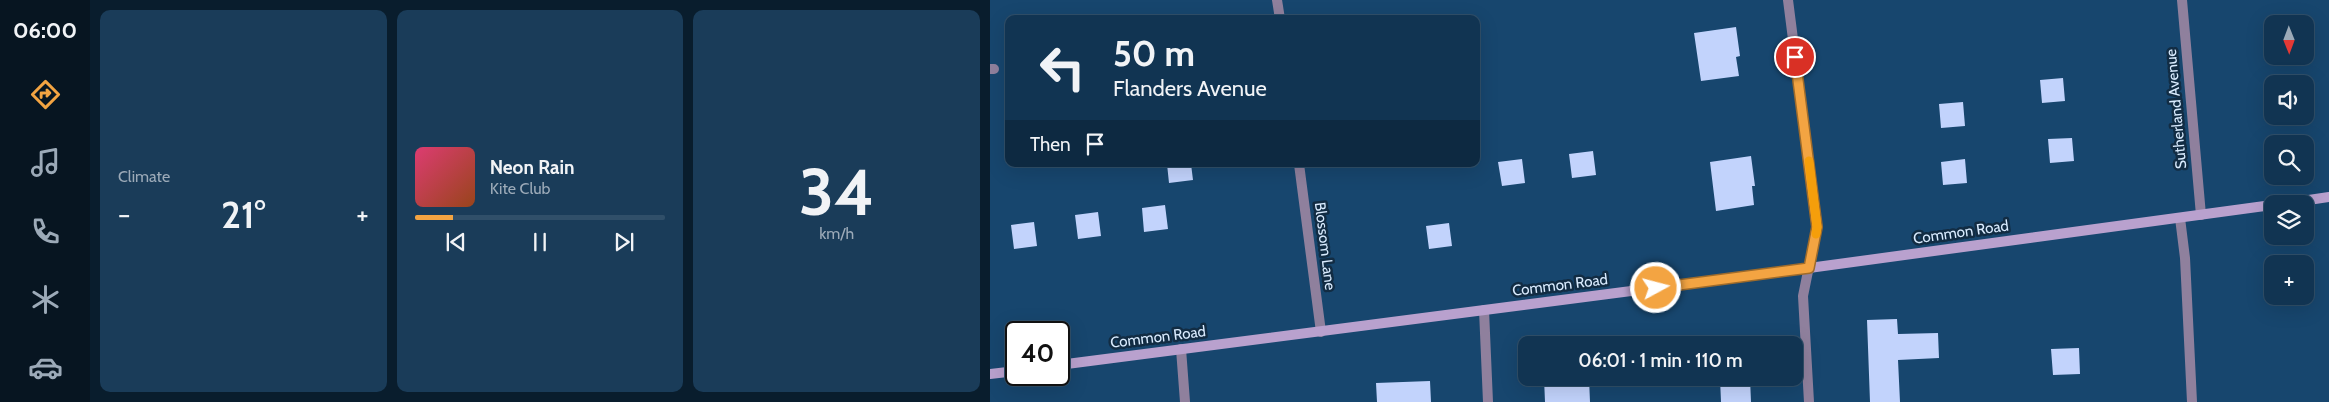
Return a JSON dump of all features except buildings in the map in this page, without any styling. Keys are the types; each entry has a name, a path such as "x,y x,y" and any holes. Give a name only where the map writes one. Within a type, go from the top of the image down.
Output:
{"street":[{"path":"1277,0 1279,15"},
{"path":"1788,0 1817,227 1803,296 1809,402"},
{"name":"Sutherland Avenue","path":"2182,0 2201,215"},
{"name":"Blossom Lane","path":"1299,167 1321,332"},
{"path":"2314,199 2329,197"},
{"name":"Common Road","path":"1070,364 1809,268 2264,206"},
{"path":"2180,218 2192,402"},
{"path":"1484,310 1488,402"},
{"path":"1181,349 1185,402"},
{"path":"990,374 1005,372"}],"slow traffic":[{"path":"1809,161 1817,227 1816,234"}],"route":[{"path":"1656,288 1809,268 1817,227 1795,57"}]}
